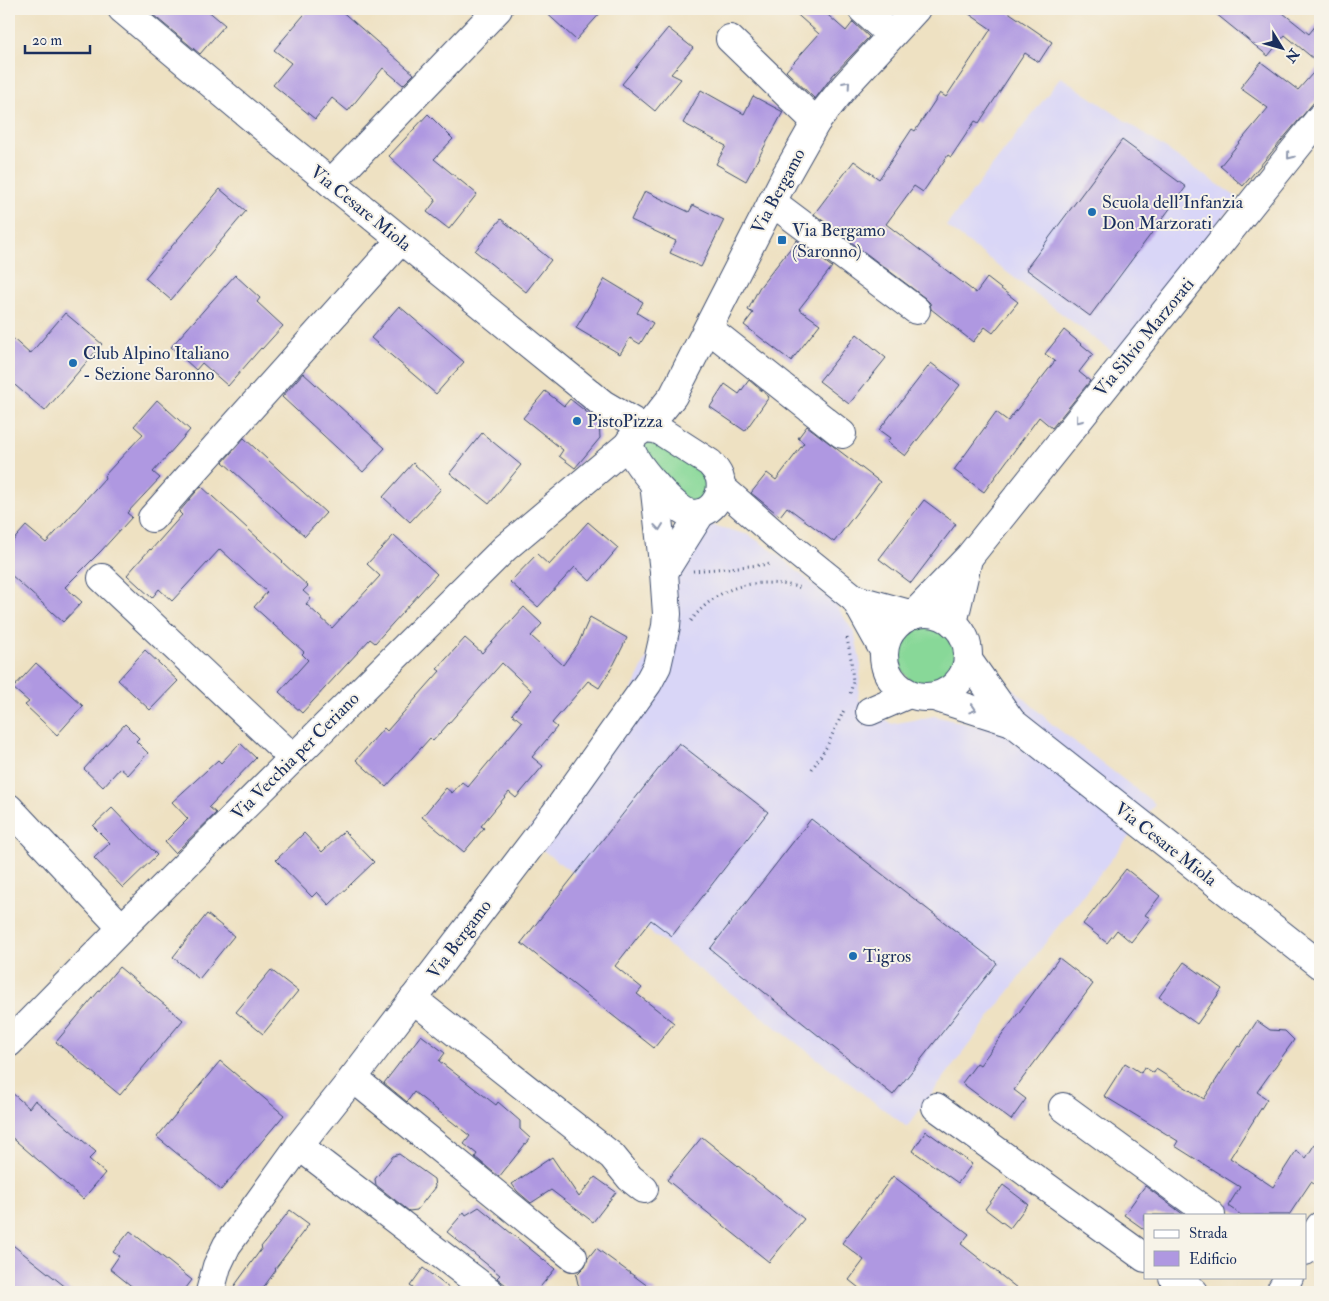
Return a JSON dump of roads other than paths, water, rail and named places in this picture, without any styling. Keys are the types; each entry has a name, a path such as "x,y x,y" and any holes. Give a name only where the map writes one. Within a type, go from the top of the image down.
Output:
{"street":[{"name":"Via Cesare Miola","path":"122,9 331,183 603,404 641,448"},
{"path":"331,183 498,9"},
{"path":"862,9 892,35"},
{"name":"Via Bergamo","path":"210,1292 217,1266 227,1245 299,1146 560,807 648,683 657,666 666,626 667,603 676,572 641,448 673,396 772,202 816,122 845,86 916,9"},
{"path":"730,39 816,122"},
{"name":"Via Silvio Marzorati","path":"913,615 969,557 1320,118"},
{"path":"772,202 916,310"},
{"path":"152,518 401,240"},
{"path":"708,328 842,434"},
{"name":"Via Bergamo","path":"673,396 673,439"},
{"path":"676,572 710,504 719,476 716,469 710,463 655,429 641,448 674,504 690,513 710,504"},
{"name":"Via Vecchia per Ceriano","path":"9,1043 122,928 505,548 589,476 641,448"},
{"path":"710,504 778,537 855,599 904,679 941,695 955,686 963,676 968,660"},
{"name":"Via Silvio Marzorati","path":"953,623 969,557"},
{"path":"102,578 293,758"},
{"path":"855,599 913,615"},
{"path":"904,679 886,643 894,628 900,622 913,615 928,613 942,616 953,623"},
{"name":"Via Cesare Miola","path":"953,623 961,632 967,644 968,660 1012,722 1320,965"},
{"name":"Via Cesare Miola","path":"904,679 1012,722"},
{"path":"9,808 122,928"},
{"path":"413,999 612,1156 630,1178 644,1189"},
{"path":"353,1078 573,1257"},
{"path":"936,1107 1144,1257"},
{"path":"1063,1107 1210,1214"},
{"path":"299,1146 490,1292"},
{"path":"1306,1249 1320,1226"},
{"path":"1174,1278 1194,1292"},
{"path":"1280,1292 1288,1278"}],"place":[{"name":"Scuola dell'Infanzia Don Marzorati","path":"1092,212"},
{"name":"Via Bergamo (Saronno)","path":"782,240"},
{"name":"Club Alpino Italiano - Sezione Saronno","path":"73,363"},
{"name":"PistoPizza","path":"577,421"},
{"name":"Tigros","path":"853,956"}]}
